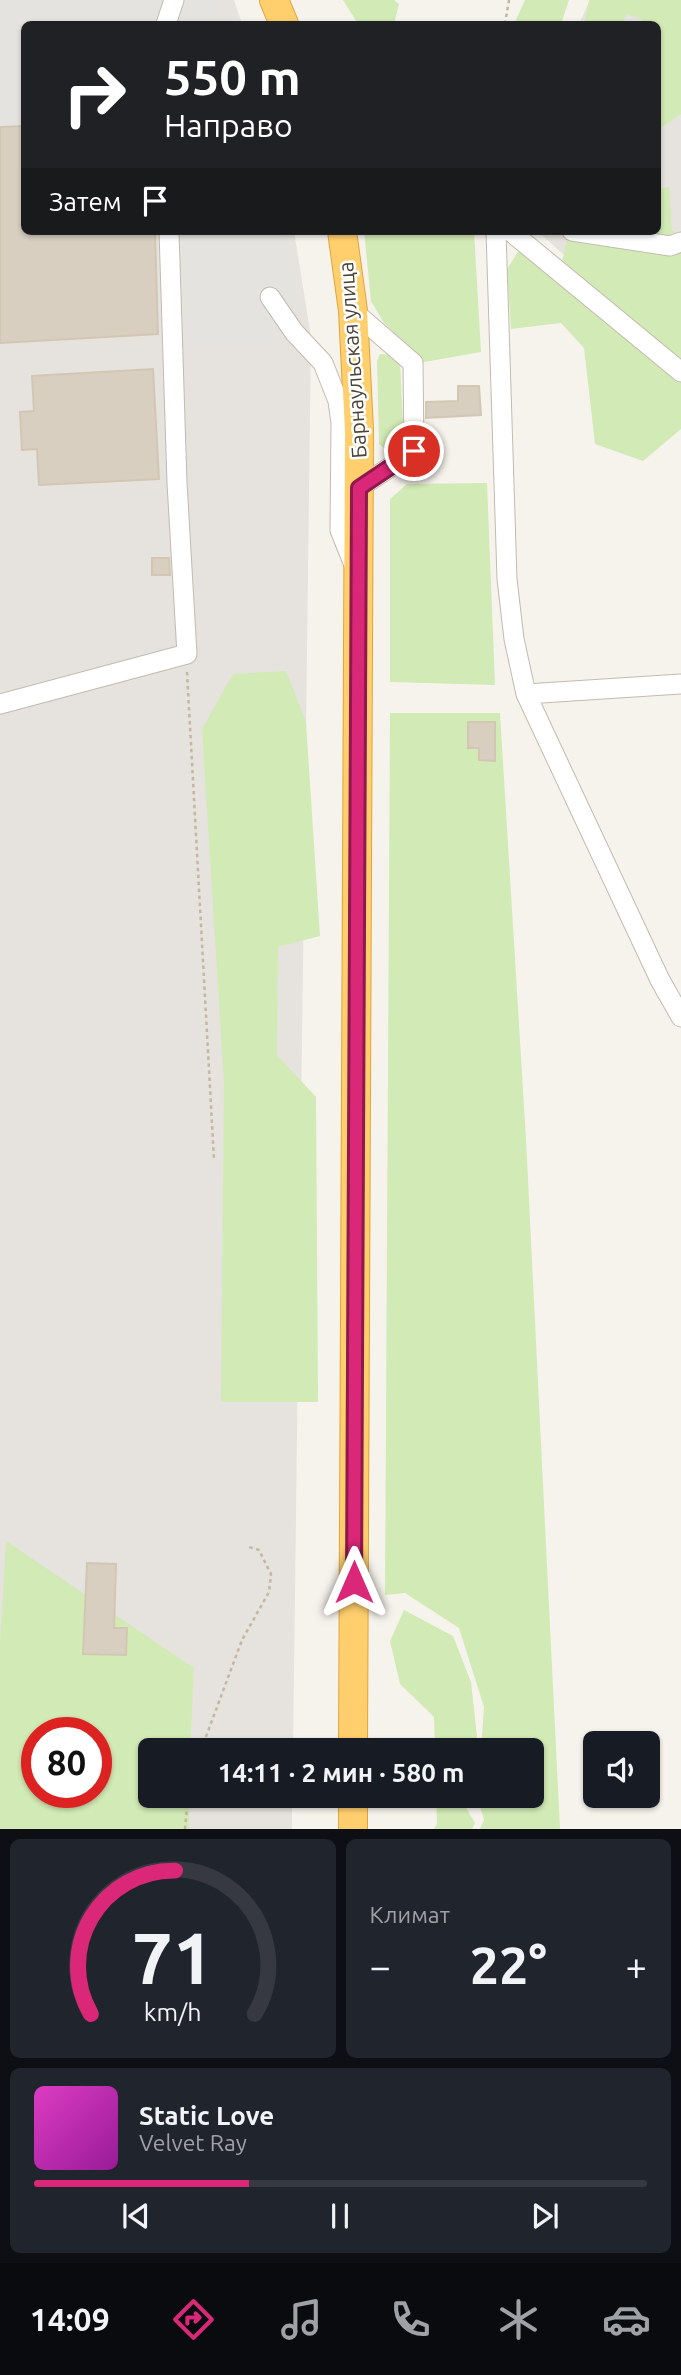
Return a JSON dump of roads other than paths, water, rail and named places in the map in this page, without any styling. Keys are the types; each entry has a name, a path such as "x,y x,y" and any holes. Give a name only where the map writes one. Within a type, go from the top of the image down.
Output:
{"highway":[{"path":"274,0 283,21"},
{"name":"Барнаульская улица","path":"343,235 353,311 359,430 353,1738"},
{"path":"353,1808 353,1829"}],"street":[{"path":"167,21 174,0"},
{"path":"0,704 187,654 177,483 169,235"},
{"path":"496,235 507,579 514,639 526,694 660,980 681,1017"},
{"path":"515,235 681,372"},
{"path":"598,235 670,246 681,242"},
{"path":"270,297 294,332 323,363 338,401 341,423 340,530 358,576"},
{"path":"353,311 413,363 414,451 359,488"},
{"path":"526,694 681,684"}]}
